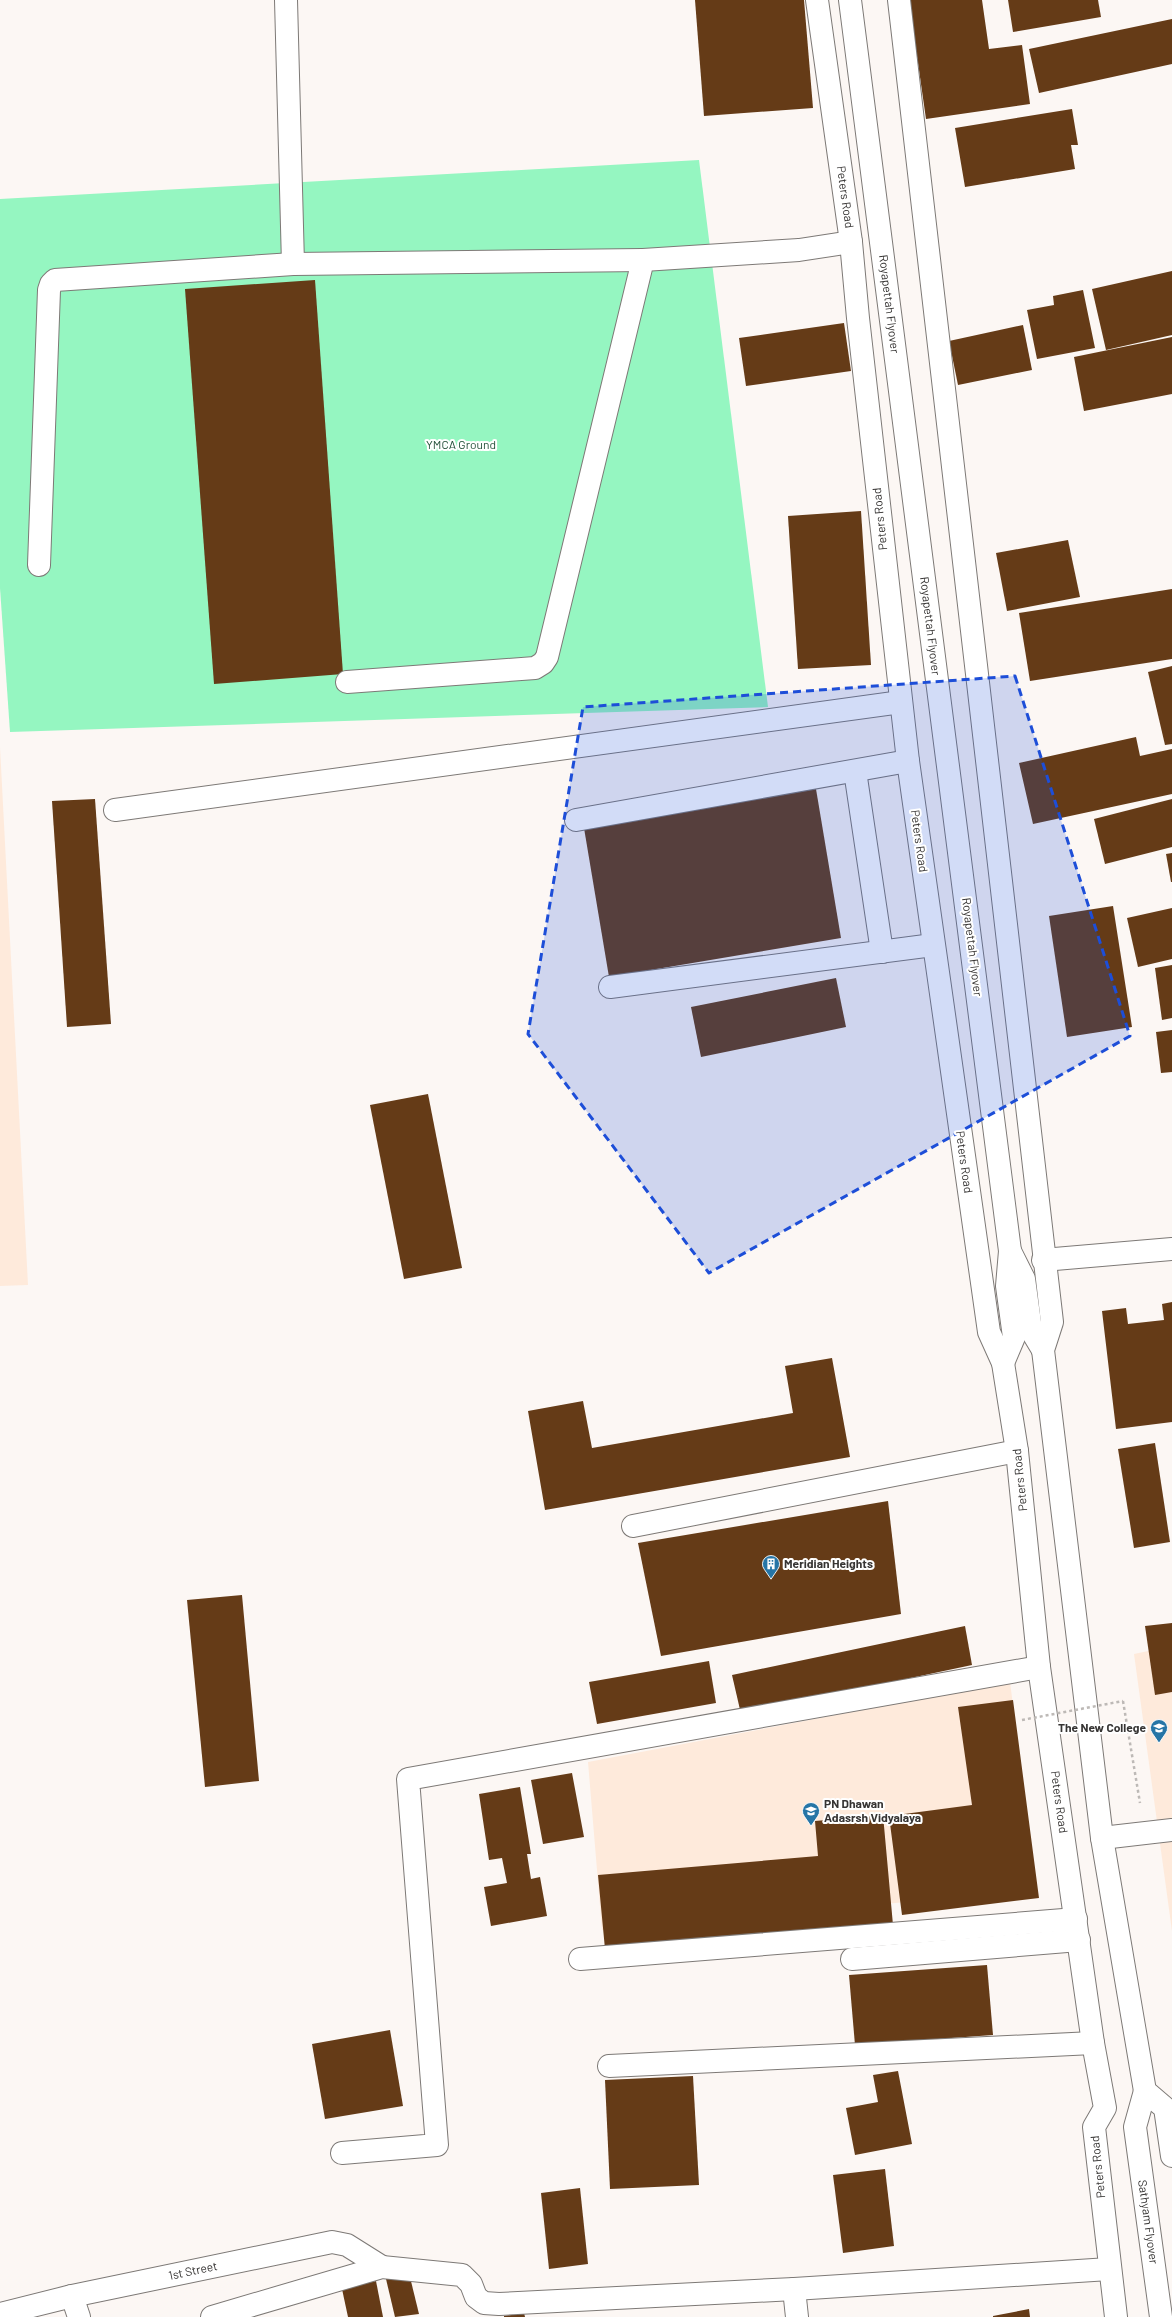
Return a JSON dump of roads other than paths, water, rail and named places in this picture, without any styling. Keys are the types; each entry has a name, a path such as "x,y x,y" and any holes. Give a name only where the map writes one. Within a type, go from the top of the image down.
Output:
{"main road":[{"path":"286,0 292,264"},
{"name":"Peters Road","path":"817,0 851,242 858,318 901,702 933,945 989,1332 1003,1363 1017,1451 1039,1667 1093,2043 1105,2108 1094,2127 1109,2269 1116,2317"},
{"name":"Royapettah Flyover","path":"850,0 1010,1251 1007,1286 1014,1337 1003,1363"},
{"path":"899,0 1043,1260 1052,1322 1043,1350 1102,1838 1145,2091 1164,2108 1172,2156"},
{"path":"39,565 50,284 55,280 61,278 292,264 643,260 799,250 851,242"},
{"path":"346,682 535,668 543,663 547,657 643,260"},
{"path":"115,810 901,702"},
{"path":"576,820 908,761"},
{"path":"855,771 882,952"},
{"path":"610,987 933,945"},
{"path":"1043,1260 1172,1249"},
{"name":"Royapettah Flyover","path":"1010,1251 1024,1279 1031,1330 1043,1350"},
{"path":"633,1526 1017,1451"},
{"path":"342,2153 437,2145 408,1779 1039,1667"},
{"path":"1102,1838 1172,1830"},
{"path":"580,1959 1076,1919"},
{"path":"852,1959 1079,1940"},
{"path":"609,2066 1093,2043"},
{"name":"Sathyam Flyover","path":"1145,2091 1135,2127 1161,2317"},
{"path":"1105,2108 1135,2127"},
{"name":"1st Street","path":"0,2314 72,2296 332,2242 347,2245 382,2267"},
{"path":"212,2317 382,2267 448,2272 462,2275 471,2284 476,2297 484,2303 794,2289 1109,2269"},
{"path":"794,2289 797,2317"},
{"path":"72,2296 79,2317"}],"place":[{"name":"Meridian Heights","path":"771,1579"},
{"name":"The New College","path":"1159,1743"},
{"name":"PN Dhawan Adasrsh Vidyalaya","path":"811,1826"}],"park label":[{"name":"YMCA Ground","path":"461,445"}]}
